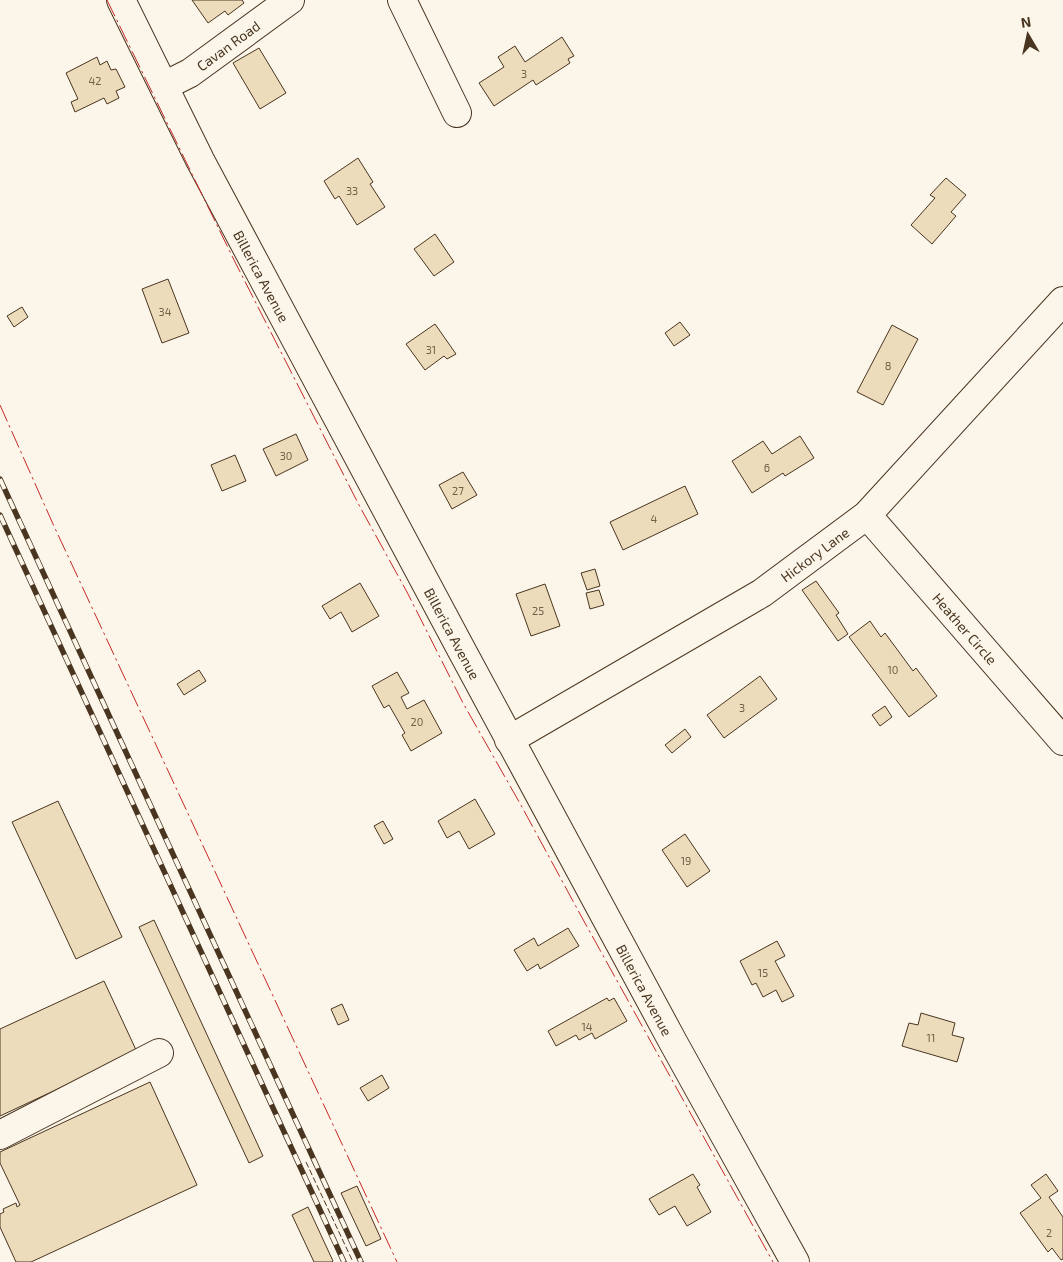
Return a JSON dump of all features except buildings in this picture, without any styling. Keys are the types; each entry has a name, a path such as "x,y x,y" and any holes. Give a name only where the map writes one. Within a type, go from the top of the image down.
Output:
{"main road":[{"name":"Billerica Avenue","path":"122,0 200,160 672,1042 795,1262"},
{"name":"Cavan Road","path":"164,86 190,73 290,0"},
{"path":"402,0 457,113"},
{"name":"Hickory Lane","path":"510,740 762,593 867,515 1063,302"},
{"name":"Heather Circle","path":"867,515 1063,741"},
{"path":"0,1135 159,1053"}],"railway":[{"path":"0,479 361,1262"},
{"path":"0,515 344,1262"}],"fence":[{"path":"306,1162 353,1262"}],"power":[{"path":"107,0 234,260 463,703 773,1262"},
{"path":"0,405 53,524 397,1262"}]}
